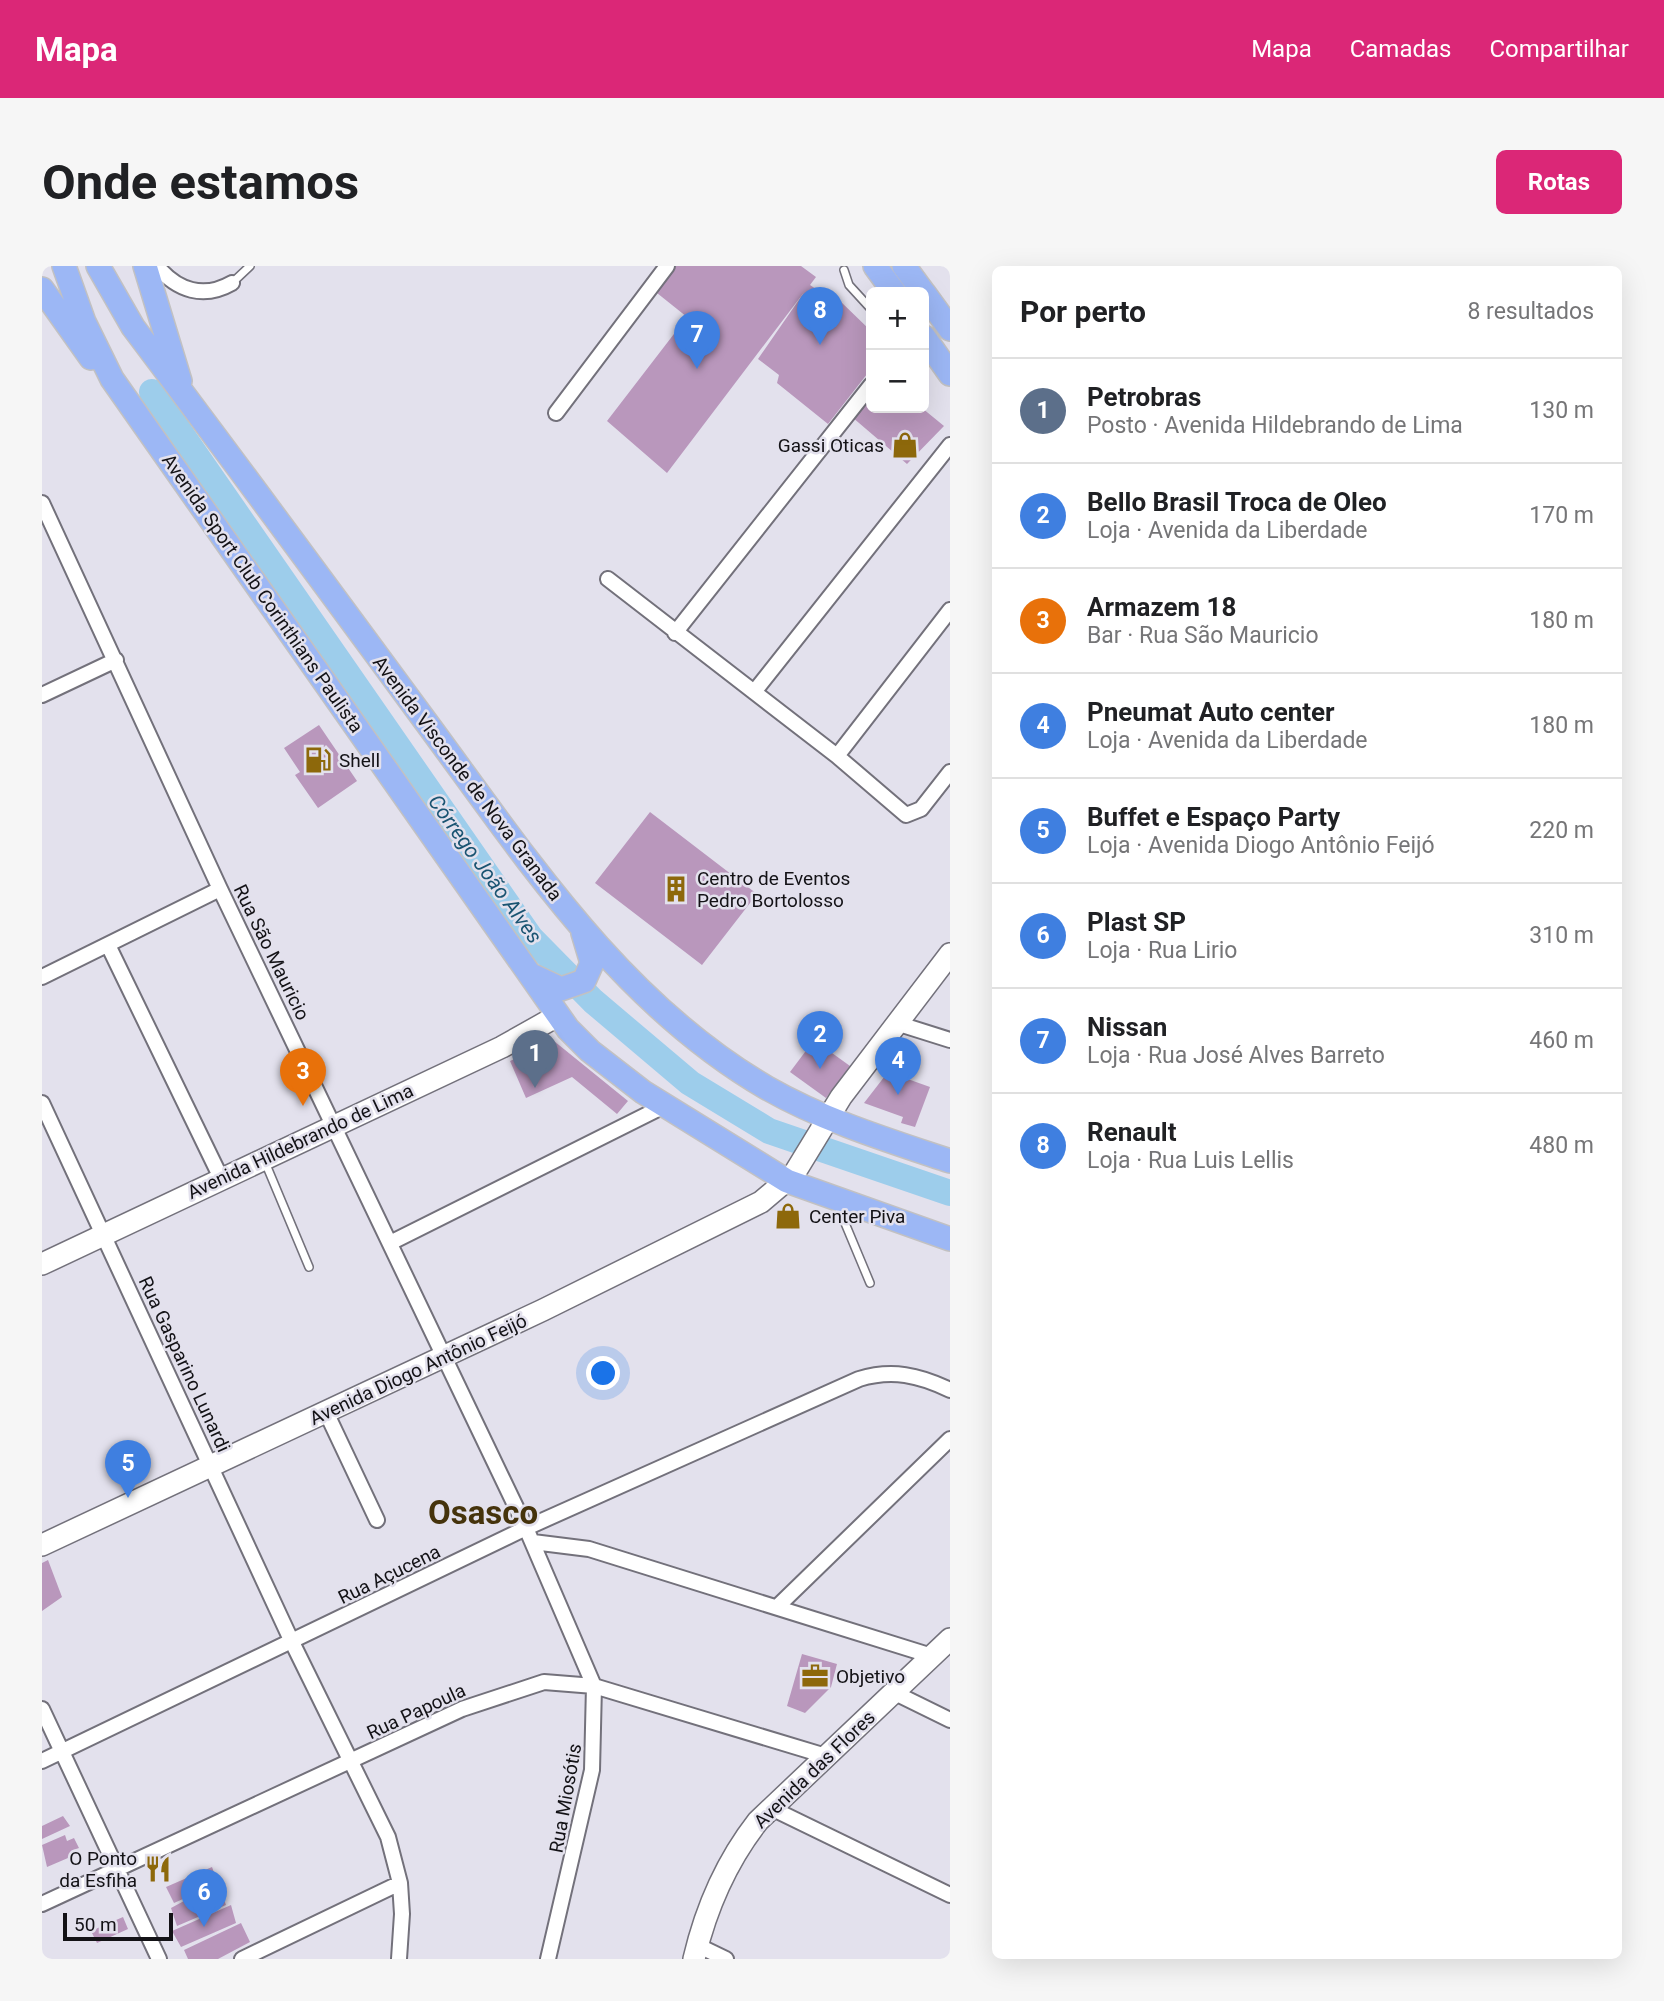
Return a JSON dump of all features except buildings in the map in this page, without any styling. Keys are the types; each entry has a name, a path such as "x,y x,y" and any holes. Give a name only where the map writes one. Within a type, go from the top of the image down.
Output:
{"main road":[{"name":"Avenida Sport Club Corinthians Paulista","path":"64,266 84,322 112,379 536,978 557,1016 590,1051 664,1106 791,1178 836,1200 878,1212 950,1239"},
{"name":"Avenida Visconde de Nova Granada","path":"98,266 133,327 585,939 681,1027 822,1129 950,1161"},
{"path":"145,266 185,397"},
{"path":"875,266 890,287"},
{"path":"904,266 919,287"},
{"path":"42,289 79,344 112,379"},
{"path":"929,301 950,330"},
{"path":"929,344 950,373"},
{"path":"536,978 561,989 584,981 591,968 585,939"},
{"name":"Avenida Diogo Antônio Feijó","path":"42,1545 327,1412 700,1234 761,1202 791,1178 896,1023 950,954"},
{"name":"Avenida Hildebrando de Lima","path":"42,1264 502,1047 557,1016"},
{"name":"Avenida das Flores","path":"696,1952 711,1901 736,1850 771,1808 950,1639"}],"street":[{"path":"157,266 180,286 194,292 208,292 232,283"},
{"path":"556,413 667,266"},
{"path":"675,633 866,391"},
{"path":"754,692 950,445"},
{"name":"Rua São Mauricio","path":"42,503 220,889 526,1528"},
{"path":"608,579 837,756 906,815 917,812 950,772"},
{"path":"837,756 950,610"},
{"path":"42,695 116,660"},
{"path":"42,977 220,889"},
{"path":"108,945 221,1178"},
{"path":"896,1023 949,1037"},
{"name":"Rua Gasparino Lunardi","path":"42,1103 292,1642 388,1837 400,1883 402,1914 399,1959"},
{"path":"390,1243 664,1106"},
{"name":"Rua Açucena","path":"42,1761 526,1528 859,1379 895,1373 911,1375 950,1390"},
{"path":"327,1412 377,1520"},
{"path":"777,1607 950,1439"},
{"name":"Rua Miosótis","path":"526,1528 593,1686 593,1770 548,1959"},
{"path":"533,1542 589,1549 932,1656"},
{"name":"Rua Papoula","path":"42,1904 352,1763 462,1709 521,1688 558,1682 593,1686 826,1756"},
{"path":"893,1692 950,1720"},
{"path":"42,1709 159,1959"},
{"path":"771,1808 950,1895"},
{"path":"242,1959 400,1883"},
{"path":"696,1952 726,1959"}],"lane":[{"path":"232,283 250,266"},
{"path":"844,270 849,285 866,304"},
{"path":"263,1158 309,1267"},
{"path":"836,1200 870,1283"}],"waterway":[{"name":"Córrego João Alves","path":"152,392 530,937 593,1001 690,1083 769,1131 950,1193"}],"place":[{"name":"Renault","path":"820,345"},
{"name":"Nissan","path":"697,369"},
{"name":"Gassi Oticas","path":"905,445"},
{"name":"Shell","path":"318,760"},
{"name":"Centro de Eventos Pedro Bortolosso","path":"676,889"},
{"name":"Bello Brasil Troca de Oleo","path":"820,1069"},
{"name":"Petrobras","path":"535,1088"},
{"name":"Pneumat Auto center","path":"898,1095"},
{"name":"Armazem 18","path":"303,1106"},
{"name":"Center Piva","path":"788,1216"},
{"name":"Buffet e Espaço Party","path":"128,1498"},
{"name":"Objetivo","path":"815,1676"},
{"name":"O Ponto da Esfiha","path":"158,1869"},
{"name":"Plast SP","path":"204,1927"}],"district":[{"name":"Osasco","path":"483,1512"}]}
